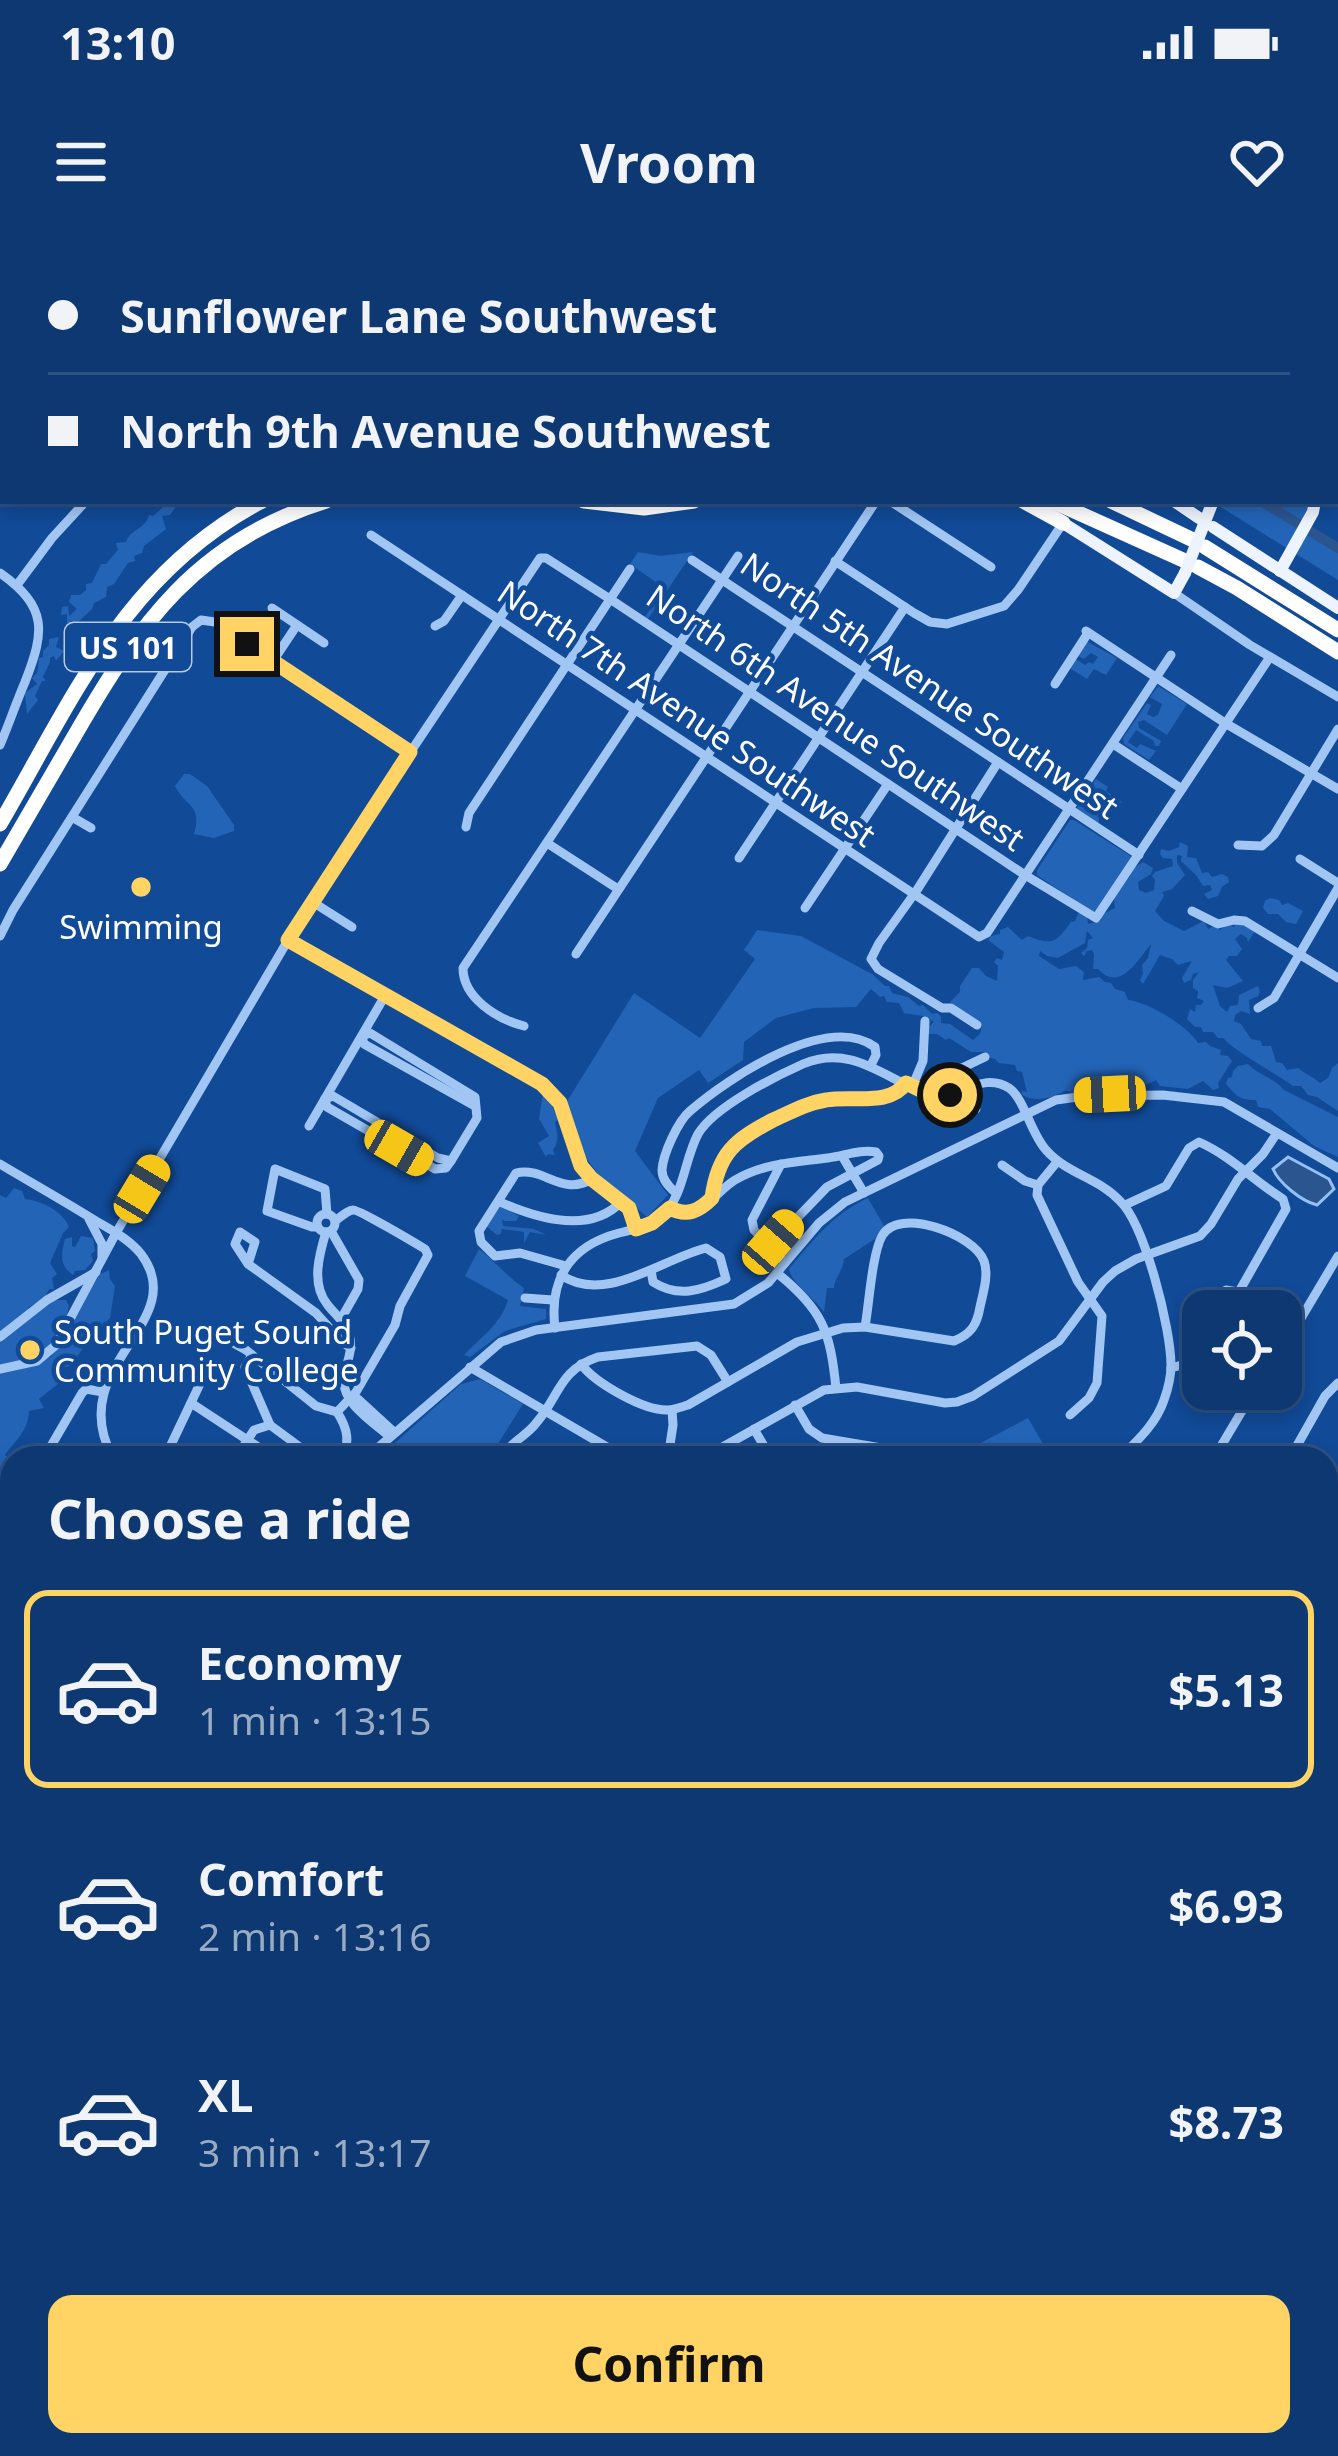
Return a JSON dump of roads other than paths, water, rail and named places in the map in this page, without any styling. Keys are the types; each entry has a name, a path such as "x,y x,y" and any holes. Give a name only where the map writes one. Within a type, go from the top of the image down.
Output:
{"highway":[{"name":"US 101","path":"0,824 99,652 141,595 198,541 257,504"},
{"name":"US 101","path":"0,864 115,667 169,596 238,541 318,504"},
{"path":"610,504 644,508 673,504"},
{"path":"1028,504 1063,523"},
{"path":"1060,504 1193,557"},
{"path":"1082,504 1338,630"},
{"path":"1120,504 1145,516 1237,588 1338,649"},
{"path":"0,813 18,792"},
{"path":"0,880 36,802"}],"main road":[{"path":"1178,504 1199,518"},
{"path":"1063,523 1174,593 1212,504"},
{"path":"1280,571 1314,506"},
{"path":"1213,527 1338,608"}],"street":[{"path":"17,585 83,504"},
{"path":"576,954 874,504"},
{"path":"895,504 991,567"},
{"path":"836,561 930,622 947,624 996,610 1010,600 1063,523"},
{"name":"North 7th Avenue Southwest","path":"371,536 974,935 987,933 1025,875"},
{"path":"524,1026 491,1013 464,981 463,968 738,556"},
{"name":"North 6th Avenue Southwest","path":"497,619 537,560 546,558 1096,918 1138,855"},
{"name":"North 5th Avenue Southwest","path":"692,560 1138,855"},
{"path":"466,827 469,813 630,569"},
{"path":"0,573 30,600 39,628 34,658 0,745"},
{"path":"1174,593 1338,697"},
{"path":"435,626 462,596"},
{"path":"739,858 904,607"},
{"path":"272,608 324,643"},
{"path":"0,1369 45,1357 56,1346 116,1233 311,901 497,619"},
{"path":"0,936 200,620 210,620 410,752"},
{"path":"273,661 298,626"},
{"path":"1055,684 1087,632 1225,723 1338,789"},
{"path":"1025,875 1171,656"},
{"path":"1138,855 1270,657"},
{"path":"4,698 16,705"},
{"path":"1238,845 1269,842 1338,729"},
{"path":"1113,744 1182,789"},
{"path":"977,1024 878,969 872,954 998,762"},
{"path":"805,908 888,784"},
{"path":"72,817 91,828"},
{"path":"548,843 618,889"},
{"path":"1258,1008 1274,998 1338,886 1300,859"},
{"path":"311,901 352,926"},
{"path":"1192,911 1218,924 1245,921 1338,978"},
{"path":"288,940 542,1084 560,1103 581,1166 629,1208 636,1229"},
{"path":"309,1126 386,994"},
{"path":"712,1198 723,1159 742,1136 808,1104 888,1098 909,1085 923,1061 925,1021"},
{"path":"325,1099 327,1107 435,1168 446,1168 452,1161 477,1118 476,1106 364,1044 362,1036"},
{"path":"676,1193 662,1169 672,1137 690,1111 724,1086 817,1039 849,1037 870,1042 876,1054 872,1065"},
{"path":"555,1328 553,1300 563,1270 604,1238 652,1223 670,1208 697,1136 722,1109 816,1060 834,1057 872,1065 937,1096 995,1082 1012,1090 1041,1145 1057,1162 1102,1185 1125,1205 1147,1256 1168,1336 1171,1368 1159,1413 1130,1446"},
{"path":"976,1109 967,1089 952,1073 985,1058"},
{"path":"379,1446 509,1338 724,1307 758,1291 827,1216 864,1192 1056,1100 1196,1097 1224,1102 1338,1168"},
{"path":"724,1446 816,1393 836,1388 857,1387 945,1403 964,1400 1059,1341 1115,1271 1200,1236 1244,1171 1277,1133"},
{"path":"1125,1205 1166,1186 1190,1148 1199,1142 1283,1199 1287,1205 1239,1290"},
{"path":"670,1208 689,1213 699,1210 740,1177 795,1160 876,1152 878,1160 812,1198 769,1247"},
{"path":"842,1156 864,1192"},
{"path":"1057,1162 1038,1185 1040,1204 1103,1323 1100,1373 1089,1399 1070,1415"},
{"path":"0,1164 116,1233 143,1256 152,1301 149,1315 111,1371 103,1392 101,1420 108,1446"},
{"path":"782,1164 752,1220 754,1230 785,1263"},
{"path":"1002,1166 1038,1185"},
{"path":"338,1412 351,1398 395,1325 428,1252 358,1209 327,1225 312,1227 267,1210 275,1169 325,1190 327,1225 318,1262 320,1287 323,1299 348,1333 351,1348 344,1386 351,1398 353,1404 392,1434"},
{"path":"592,1179 565,1185 524,1170 516,1173 479,1231 481,1242 498,1258 526,1254 563,1270 571,1282 590,1286 651,1270 706,1248 720,1257 727,1273 720,1282 669,1292 653,1282 651,1270"},
{"path":"500,1202 569,1221 602,1217 620,1202"},
{"path":"0,1337 98,1267 102,1244 86,1214"},
{"path":"581,1364 590,1375 637,1402 673,1410 797,1342 852,1326 946,1342 968,1335 978,1320 985,1278 978,1250 965,1239 934,1228 902,1222 887,1229 879,1243 865,1327"},
{"path":"327,1225 358,1274 358,1289 341,1318"},
{"path":"1302,1317 1338,1256"},
{"path":"248,1264 316,1313 351,1348"},
{"path":"777,1274 807,1300 828,1334 836,1388"},
{"path":"67,1288 82,1297"},
{"path":"525,1298 553,1300"},
{"path":"219,1335 316,1406 338,1412 346,1427 346,1446"},
{"path":"510,1446 533,1428 566,1376 598,1358 698,1346 711,1355 728,1382"},
{"path":"252,1355 245,1367 270,1425 298,1446"},
{"path":"1171,1368 1182,1365"},
{"path":"470,1366 605,1446"},
{"path":"170,1446 207,1370"},
{"path":"1296,1446 1338,1383"},
{"path":"51,1446 82,1393 103,1392"},
{"path":"191,1403 258,1446"},
{"path":"795,1405 817,1436 865,1446"},
{"path":"669,1446 673,1410"},
{"path":"1221,1446 1243,1410"},
{"path":"243,1446 254,1430 270,1425"},
{"path":"754,1429 764,1446"}],"waterway":[{"path":"1266,504 1338,548"}],"place":[{"name":"Swimming","path":"141,887"},
{"name":"South Puget Sound Community College","path":"30,1350"}]}
